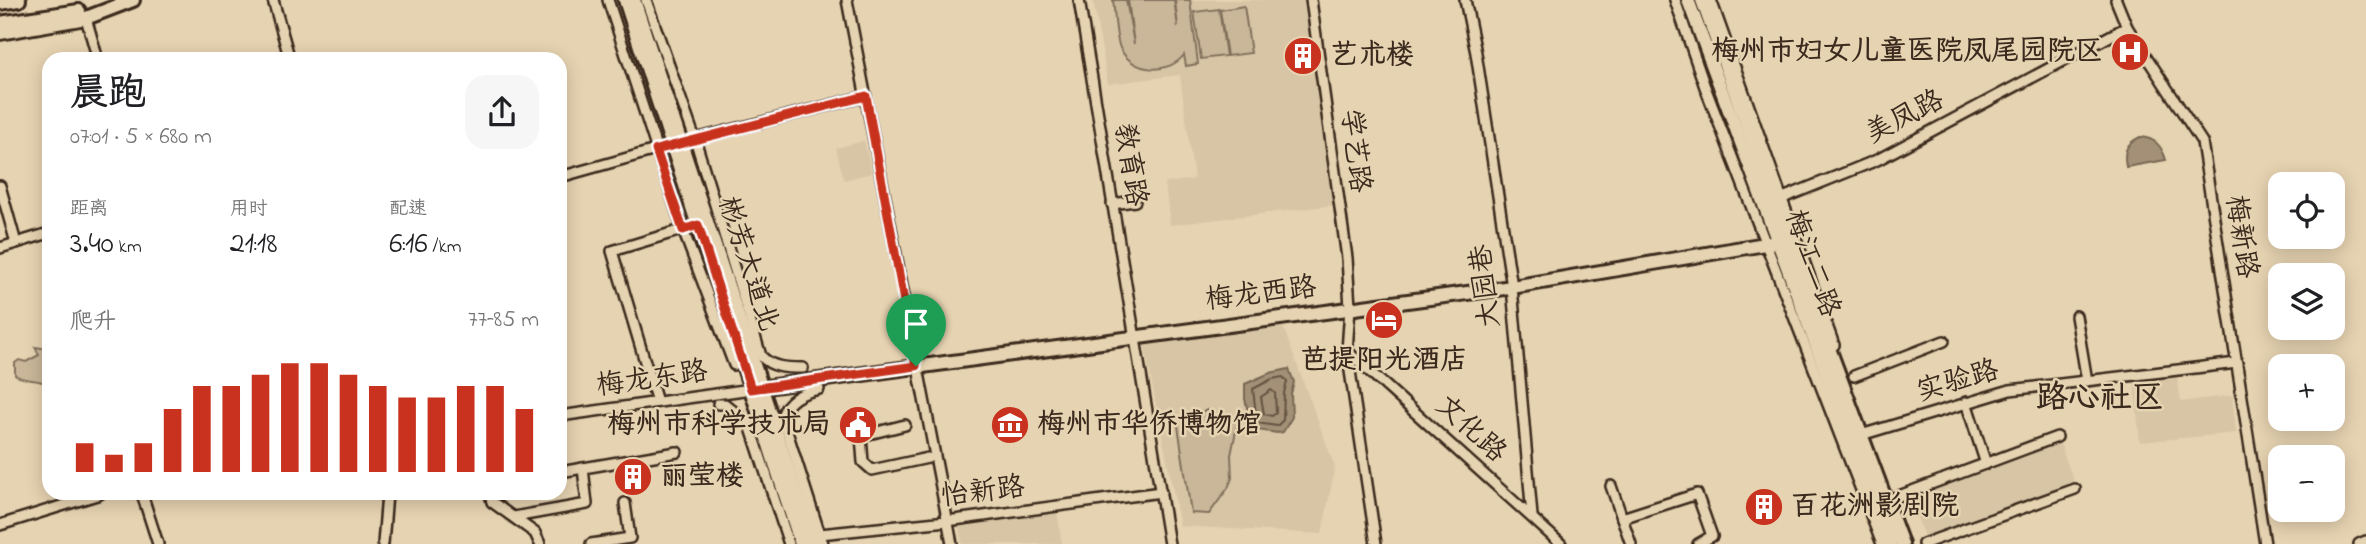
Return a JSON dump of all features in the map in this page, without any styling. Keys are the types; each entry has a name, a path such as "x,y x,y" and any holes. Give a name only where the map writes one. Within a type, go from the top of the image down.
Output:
{"main road":[{"path":"0,3 19,0"},
{"path":"54,14 60,6 58,0"},
{"path":"0,23 85,10 110,0"},
{"path":"0,33 86,18 133,0"},
{"name":"彬芳大道北","path":"625,0 677,144 698,225 811,539"},
{"name":"彬芳大道北","path":"634,0 677,144 756,388"},
{"name":"梅江二路","path":"1688,0 1771,243 1890,544"},
{"name":"梅江二路","path":"1702,0 1902,544"},
{"name":"梅龙西路","path":"756,388 1512,287 1771,243"}],"street":[{"path":"273,0 288,52"},
{"path":"608,0 683,230 734,365"},
{"path":"646,0 695,139 761,356 768,364 803,368"},
{"path":"847,0 952,544"},
{"name":"教育路","path":"1079,0 1169,544"},
{"name":"学艺路","path":"1311,0 1347,257 1350,308 1347,351 1376,544"},
{"name":"大园巷","path":"1465,0 1476,53 1512,287 1532,516"},
{"path":"1675,0 1705,87 1771,243 1882,544"},
{"path":"1711,0 1907,544"},
{"name":"梅新路","path":"2116,0 2127,27 2202,142 2265,544"},
{"path":"86,18 96,52"},
{"name":"美凤路","path":"1774,201 1877,160 2127,27"},
{"path":"567,175 695,139 866,96"},
{"path":"0,186 16,243"},
{"path":"1112,204 1135,201"},
{"path":"657,402 612,251 698,225"},
{"path":"0,248 42,235"},
{"path":"2076,316 2087,382"},
{"path":"1854,376 1944,341"},
{"name":"文化路","path":"1347,351 1561,544"},
{"name":"实验路","path":"1861,435 2010,390 2236,363"},
{"name":"梅龙东路","path":"567,415 756,388"},
{"path":"819,389 800,395 785,407 782,416 811,539 823,544"},
{"path":"1966,402 1986,464"},
{"path":"718,404 725,404 750,425 789,544"},
{"path":"905,425 860,436 863,462 872,470 928,458"},
{"path":"1888,500 2057,437"},
{"path":"567,470 677,452"},
{"path":"514,517 587,504 583,468"},
{"path":"1611,486 1631,544"},
{"path":"1923,544 2075,489"},
{"name":"怡新路","path":"811,539 1161,492"},
{"path":"1622,518 1697,494 1712,536 1698,544"},
{"path":"0,525 81,500"},
{"path":"144,500 158,544"},
{"path":"383,544 387,500"},
{"path":"492,500 535,533 540,544"},
{"path":"591,544 630,538 625,503"},
{"path":"2359,544 2366,541"}],"shaded area":[{"path":"1093,0 1306,0 1334,205 1170,225 1165,183 1194,179 1180,75 1108,84"},
{"path":"1113,0 1126,0 1134,44 1128,0 1174,0 1178,27 1175,0 1190,0 1198,64 1186,66 1184,55 1169,66 1151,69 1127,58 1119,46"},
{"path":"1244,6 1251,53 1227,56 1220,10"},
{"path":"1219,9 1226,56 1201,59 1194,12"},
{"path":"864,141 872,173 844,180 836,148"},
{"path":"1283,327 1335,467 1322,534 1180,526 1144,344"},
{"path":"35,347 42,348 42,382 15,375 15,363 19,360 26,362 39,355"},
{"path":"2177,377 2181,402 2232,395 2236,433 2140,442 2134,381"},
{"path":"1208,410 1218,425 1238,421 1231,455 1232,478 1209,514 1191,513 1177,419"},
{"path":"2059,441 2075,484 1925,539 1909,496"},
{"path":"1057,512 1062,544 962,544 959,526"}],"water":[{"path":"2140,137 2157,144 2166,160 2126,167 2127,149 2131,142"},
{"path":"1289,369 1294,382 1291,394 1292,417 1283,432 1252,429 1245,399 1245,384 1270,373"}],"place":[{"name":"梅州市妇女儿童医院凤尾园院区","path":"2130,52"},
{"name":"艺术楼","path":"1303,56"},
{"name":"芭提阳光酒店","path":"1384,320"},
{"name":"梅州市科学技术局","path":"858,425"},
{"name":"梅州市华侨博物馆","path":"1010,425"},
{"name":"丽莹楼","path":"633,477"},
{"name":"百花洲影剧院","path":"1764,507"}],"district":[{"name":"路心社区","path":"2100,399"}],"route":[{"path":"866,96 916,366 751,389 698,225 683,230 656,150 866,96"}]}
